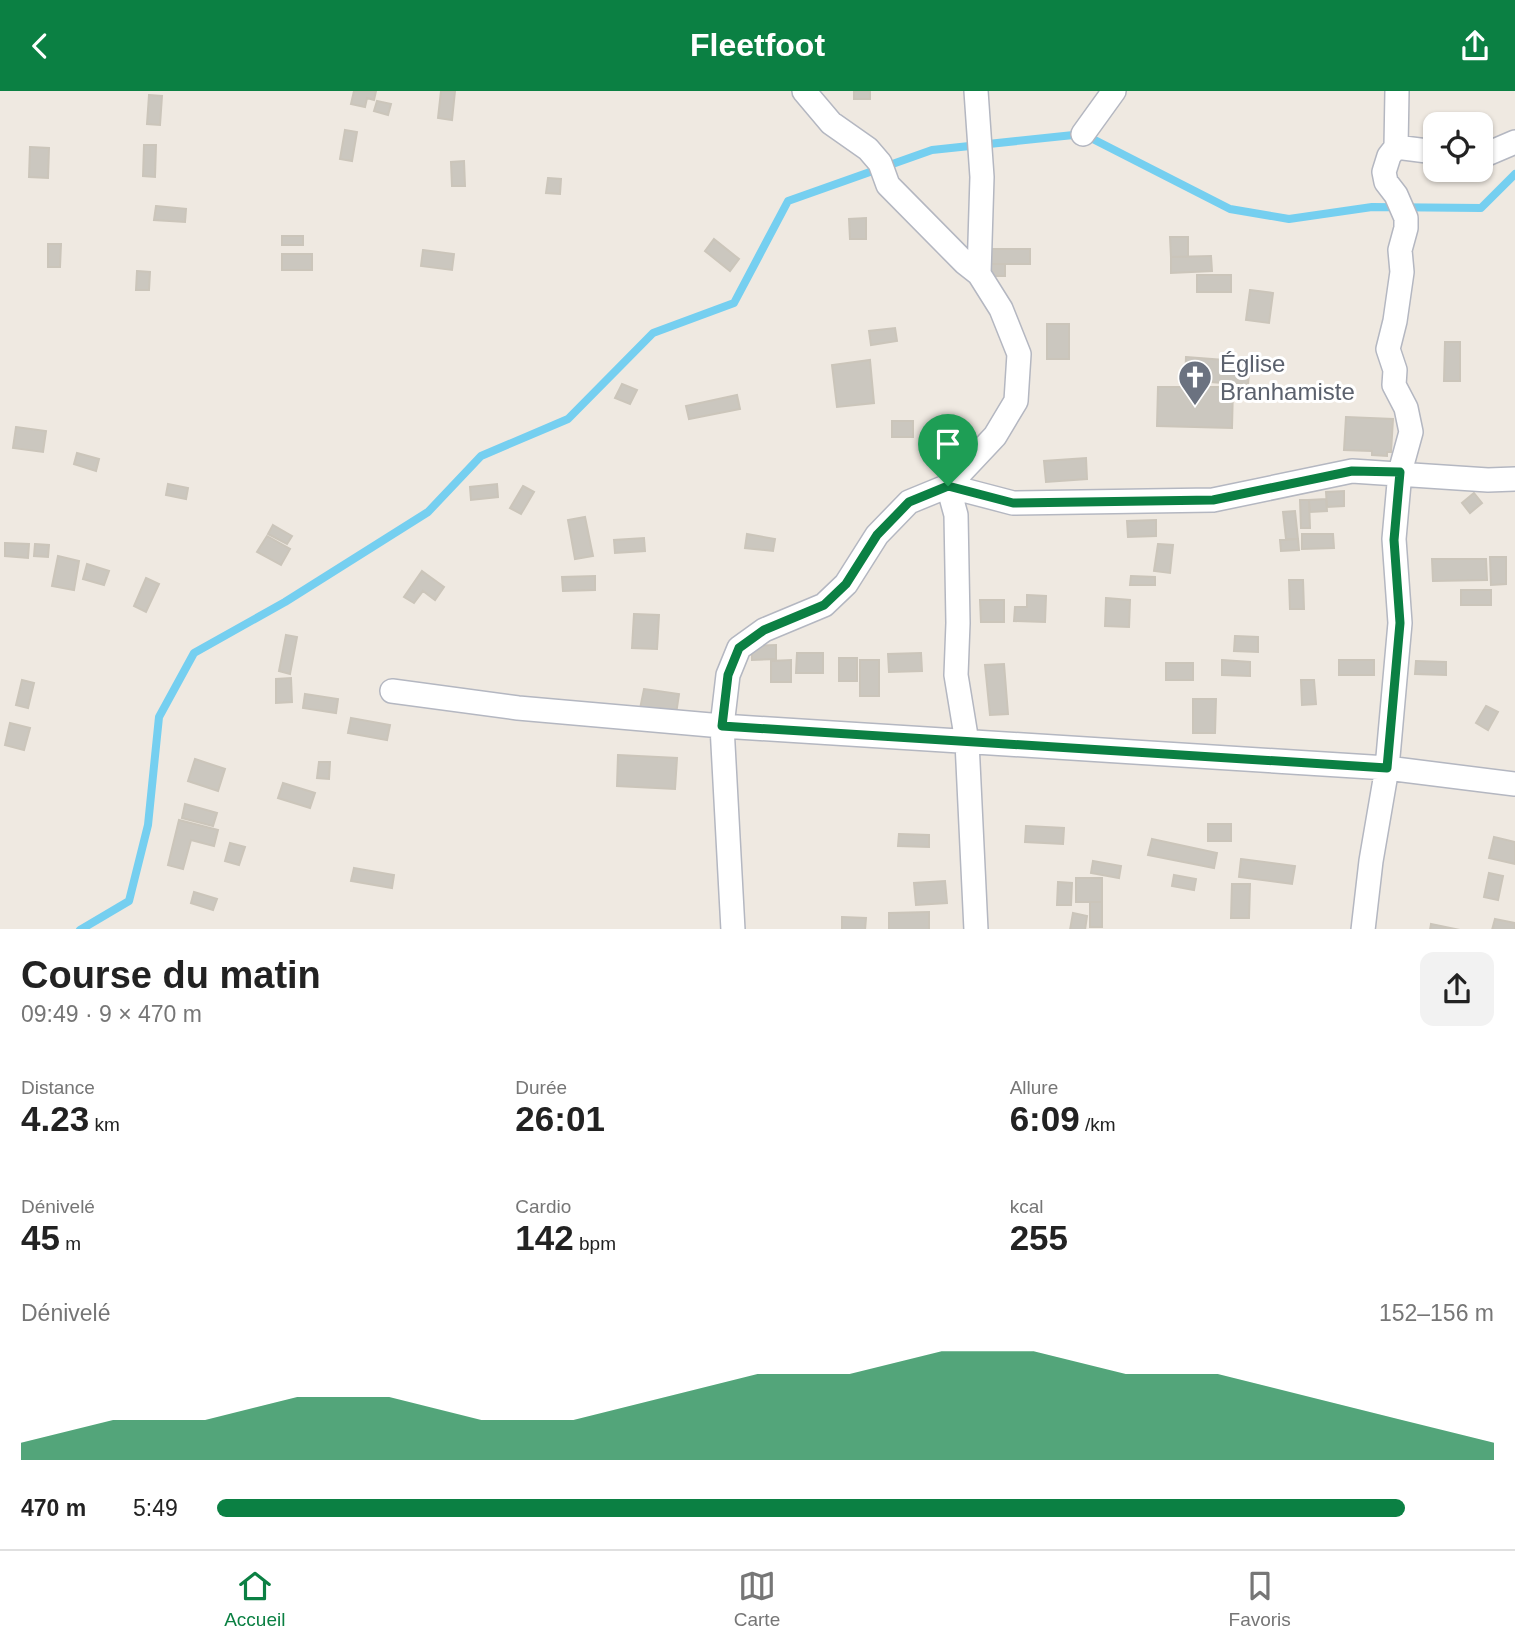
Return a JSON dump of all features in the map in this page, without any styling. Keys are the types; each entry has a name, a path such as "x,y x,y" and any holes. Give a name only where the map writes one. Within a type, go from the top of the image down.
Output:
{"street":[{"path":"733,929 722,726 728,675 739,648 764,630 824,605 846,584 877,535 909,502 948,486 995,436 1016,401 1019,354 1001,309 979,274 888,185 880,163 868,149 831,123 804,91"},
{"path":"976,91 982,177 979,274"},
{"path":"1083,134 1114,91"},
{"path":"1363,929 1387,768 1400,623 1394,540 1400,472 1411,432 1406,408 1394,385 1395,370 1388,349 1402,272 1400,250 1406,218 1396,195 1386,182 1384,172 1389,156 1396,147 1396,91"},
{"path":"1493,151 1515,142"},
{"path":"1396,147 1423,150"},
{"path":"948,486 1013,503 1213,500 1352,471 1400,472 1488,480 1515,479"},
{"path":"948,486 956,515 956,675 967,742 976,929"},
{"path":"392,691 518,708 722,726 1387,768 1515,784"}],"building":[{"path":"354,91 376,91 374,100 367,98 365,107 351,104"},
{"path":"441,91 455,91 452,120 438,118"},
{"path":"854,91 870,91 870,99 854,99"},
{"path":"149,95 162,96 160,125 147,124"},
{"path":"377,101 391,104 388,115 374,111"},
{"path":"345,130 357,132 352,161 340,159"},
{"path":"144,145 156,145 155,177 143,176"},
{"path":"30,147 49,148 48,178 29,177"},
{"path":"464,161 465,186 452,186 451,162"},
{"path":"548,178 561,179 560,194 546,193"},
{"path":"156,206 186,209 185,222 154,220"},
{"path":"866,218 866,239 850,239 849,219"},
{"path":"282,236 303,236 303,245 282,245"},
{"path":"1170,237 1188,237 1188,257 1171,257"},
{"path":"714,239 739,259 730,271 705,251"},
{"path":"48,244 61,244 60,267 48,267"},
{"path":"991,249 1030,249 1030,264 991,264"},
{"path":"423,250 454,254 452,270 421,266"},
{"path":"282,254 312,254 312,270 282,270"},
{"path":"1211,256 1212,271 1171,273 1171,257"},
{"path":"991,264 1005,264 1005,276 991,276"},
{"path":"137,271 150,272 149,290 136,290"},
{"path":"1197,275 1231,275 1231,292 1197,292"},
{"path":"1250,290 1273,293 1269,323 1246,320"},
{"path":"1047,324 1069,324 1069,359 1047,359"},
{"path":"895,328 897,341 871,345 869,331"},
{"path":"1445,342 1460,342 1460,381 1444,381"},
{"path":"1186,357 1250,362 1248,385 1185,380"},
{"path":"870,360 874,403 837,407 832,365"},
{"path":"622,384 637,390 630,404 615,398"},
{"name":"Église Branhamiste","path":"1158,387 1233,387 1232,428 1157,426"},
{"name":"Église Branhamiste","path":"1158,387 1233,387 1232,428 1157,426"},
{"path":"737,395 740,409 689,419 686,406"},
{"path":"1346,417 1393,419 1391,452 1387,452 1387,456 1372,455 1372,451 1344,450"},
{"path":"892,421 913,421 913,437 892,437"},
{"path":"16,427 46,431 43,452 13,448"},
{"path":"77,453 99,459 96,471 74,464"},
{"path":"1086,458 1087,479 1046,482 1044,461"},
{"path":"168,484 188,488 186,499 166,495"},
{"path":"497,484 498,497 471,500 470,487"},
{"path":"523,486 534,492 521,514 510,508"},
{"path":"1344,491 1344,506 1327,507 1326,492"},
{"path":"1474,493 1482,503 1470,513 1462,503"},
{"path":"1326,499 1327,511 1310,512 1309,500"},
{"path":"1300,500 1309,500 1310,528 1301,528"},
{"path":"1295,511 1298,539 1286,539 1283,512"},
{"path":"585,517 593,556 575,559 568,520"},
{"path":"1156,520 1156,536 1128,537 1127,521"},
{"path":"273,525 292,536 287,544 268,534"},
{"path":"747,534 775,539 773,551 745,548"},
{"path":"1302,534 1333,534 1334,548 1302,549"},
{"path":"267,536 290,549 281,565 257,552"},
{"path":"644,538 645,551 615,553 614,540"},
{"path":"1298,539 1299,550 1281,551 1280,540"},
{"path":"5,543 29,544 28,558 5,556"},
{"path":"35,544 49,545 48,557 34,556"},
{"path":"1158,544 1173,545 1170,573 1154,571"},
{"path":"58,556 79,561 74,590 52,586"},
{"path":"1490,557 1506,557 1506,584 1491,585"},
{"path":"1432,559 1486,559 1487,580 1433,581"},
{"path":"87,564 109,571 104,585 83,579"},
{"path":"422,571 444,587 435,600 423,591 414,603 404,597"},
{"path":"595,576 595,590 563,591 562,577"},
{"path":"1131,576 1155,577 1155,585 1130,585"},
{"path":"146,578 159,584 146,612 134,606"},
{"path":"1289,580 1303,580 1304,609 1290,609"},
{"path":"1461,590 1491,590 1491,605 1461,605"},
{"path":"1027,595 1046,596 1045,622 1014,621 1015,607 1027,607"},
{"path":"1106,598 1130,600 1129,627 1105,626"},
{"path":"980,600 1004,600 1004,622 981,622"},
{"path":"634,614 659,615 657,649 632,648"},
{"path":"286,635 297,637 290,674 279,671"},
{"path":"1235,636 1258,637 1258,652 1234,651"},
{"path":"776,645 776,659 752,660 752,646"},
{"path":"797,653 823,653 823,673 796,673"},
{"path":"921,653 922,671 889,672 888,654"},
{"path":"839,658 857,658 857,681 839,681"},
{"path":"791,660 791,682 771,682 771,661"},
{"path":"860,660 879,660 879,696 860,696"},
{"path":"1222,660 1250,662 1250,676 1222,675"},
{"path":"1339,660 1374,660 1374,675 1339,675"},
{"path":"1416,661 1446,662 1446,675 1415,674"},
{"path":"1166,663 1193,663 1193,680 1166,680"},
{"path":"1004,664 1008,714 990,715 985,665"},
{"path":"291,678 292,702 276,703 276,679"},
{"path":"22,680 34,683 28,708 16,705"},
{"path":"1301,680 1314,680 1316,704 1302,705"},
{"path":"644,689 679,694 676,714 640,709"},
{"path":"305,694 338,699 336,713 303,708"},
{"path":"1193,699 1216,699 1215,733 1193,733"},
{"path":"1486,706 1498,712 1488,730 1476,723"},
{"path":"351,718 390,725 387,740 348,733"},
{"path":"10,723 30,728 24,750 5,745"},
{"path":"618,755 677,758 675,789 617,786"},
{"path":"195,759 225,769 218,791 188,781"},
{"path":"319,762 330,762 329,779 317,778"},
{"path":"283,783 315,793 310,808 278,798"},
{"path":"185,804 217,813 213,826 182,818"},
{"path":"179,820 218,830 214,846 191,840 183,869 168,865"},
{"path":"1208,824 1231,824 1231,841 1208,841"},
{"path":"1026,826 1064,828 1063,844 1025,842"},
{"path":"899,834 929,835 929,847 898,846"},
{"path":"1494,837 1515,842 1515,864 1489,858"},
{"path":"1152,839 1217,853 1214,868 1148,855"},
{"path":"230,843 245,847 239,865 225,861"},
{"path":"1241,859 1295,866 1292,884 1239,877"},
{"path":"1093,861 1121,866 1119,878 1091,873"},
{"path":"354,868 394,875 392,888 351,881"},
{"path":"1489,873 1503,876 1498,900 1484,897"},
{"path":"1174,875 1196,879 1194,890 1172,886"},
{"path":"1076,878 1102,878 1102,902 1076,902"},
{"path":"945,881 947,903 916,905 914,883"},
{"path":"1058,882 1072,883 1071,905 1057,905"},
{"path":"1232,884 1250,884 1249,918 1231,918"},
{"path":"194,892 217,899 213,910 191,903"},
{"path":"1090,902 1102,902 1102,927 1090,927"},
{"path":"929,912 929,929 889,929 889,913"},
{"path":"1073,913 1087,916 1085,929 1070,929"},
{"path":"842,917 866,918 865,929 842,929"},
{"path":"1495,919 1515,923 1515,929 1492,929"},
{"path":"1431,924 1455,929 1430,929"}],"waterway":[{"path":"82,929 129,901 148,825 159,717 194,653 285,602 428,512 481,456 568,419 653,333 734,303 788,201 932,150 1083,134 1230,209 1289,219 1372,207 1481,208 1515,174"}],"place":[{"name":"Église Branhamiste","path":"1195,407"}],"route":[{"path":"1352,471 1400,472 1394,540 1400,623 1387,768 722,726 728,675 739,648 764,630 824,605 846,584 877,535 909,502 948,486 1013,503 1213,500 1352,471"}]}
